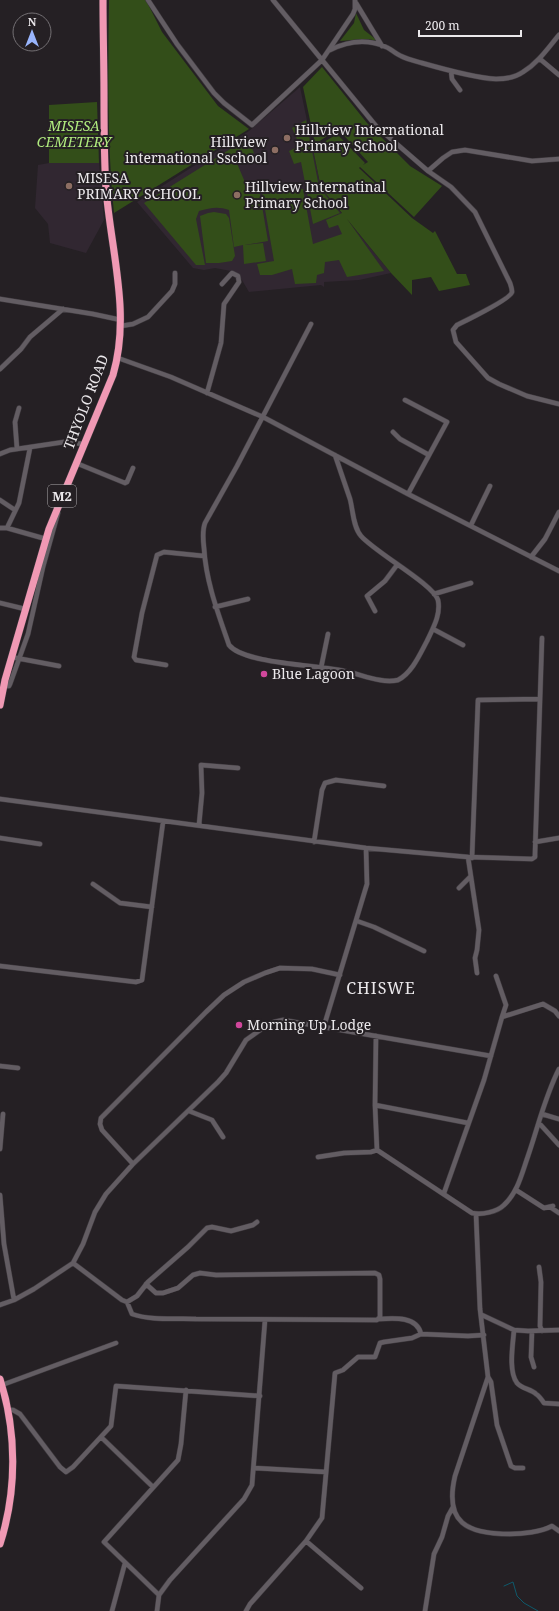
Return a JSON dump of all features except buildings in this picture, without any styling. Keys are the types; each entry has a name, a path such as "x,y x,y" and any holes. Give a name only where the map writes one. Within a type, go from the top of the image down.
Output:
{"highway":[{"name":"THYOLO ROAD","path":"0,706 0,696 15,658 25,609 46,539 57,507 113,375 118,358 121,323 119,288 106,189 103,0"},
{"path":"0,1544 11,1493 12,1447 9,1410 1,1382"}],"street":[{"path":"148,0 177,44 214,93 224,103 252,124 322,60 353,14 355,2"},
{"path":"273,0 376,126 428,171 451,187 474,212 510,283 512,292 504,300 457,325 453,330 456,342 484,374 494,381 527,396 559,404"},
{"path":"355,2 382,46"},
{"path":"328,50 344,43 374,43 402,57 451,71 497,79 511,77 522,72 540,59 559,35"},
{"path":"540,59 559,75"},
{"path":"451,71 452,79 460,90"},
{"path":"428,171 452,152 465,150 532,161 559,159"},
{"path":"207,393 221,343 224,304 239,282 238,276 232,273 222,284"},
{"path":"0,299 63,309 121,323 133,324 148,317 172,291 175,284 175,274"},
{"path":"0,370 21,349 30,337 63,309"},
{"path":"310,324 205,523 203,533 204,556 209,584 229,645 237,652 287,664 343,670 379,679 398,680 409,671 433,629 438,614 437,599 434,594 414,576 396,565 360,536 350,498 335,455"},
{"path":"118,358 171,377 262,417 559,571"},
{"path":"405,400 447,422 408,494"},
{"path":"17,449 15,425 20,408"},
{"path":"393,432 400,439 430,455"},
{"path":"0,454 17,449 67,441 84,444"},
{"path":"7,528 19,503 30,448"},
{"path":"76,463 125,483 127,482 133,468"},
{"path":"471,525 490,486"},
{"path":"0,500 15,510"},
{"path":"57,507 59,508 58,514 39,584 31,622 15,658 59,666"},
{"path":"531,557 545,538 559,512"},
{"path":"0,528 7,528 46,539"},
{"path":"166,665 136,660 134,657 142,613 158,555 164,552 204,556"},
{"path":"375,611 368,596 385,581 396,565"},
{"path":"434,594 471,583"},
{"path":"216,607 248,599"},
{"path":"0,603 25,609"},
{"path":"433,629 463,645"},
{"path":"321,668 328,634"},
{"path":"0,799 366,848 470,858 532,859 534,857 535,842 542,638"},
{"path":"477,973 475,958 478,930 470,877 476,703 478,700 540,699"},
{"path":"199,825 202,793 201,765 238,768"},
{"path":"314,842 322,790 325,783 336,780 384,786"},
{"path":"0,966 120,981 140,981 144,977 163,822"},
{"path":"0,838 40,844"},
{"path":"535,842 559,838"},
{"path":"324,1026 367,884 366,848"},
{"path":"459,888 470,877"},
{"path":"93,884 120,903 152,907"},
{"path":"357,921 374,927 424,951"},
{"path":"133,1164 102,1130 100,1124 101,1118 224,995 253,978 280,968 312,969 340,975"},
{"path":"444,1193 484,1080 505,1007 505,1002 496,976"},
{"path":"502,1017 543,1004 557,1009 559,1016"},
{"path":"0,1305 14,1300 34,1289 73,1263 102,1200 109,1190 133,1164 226,1073 246,1040 274,1022 283,1020 324,1026 491,1056"},
{"path":"376,1036 376,1150"},
{"path":"0,1066 18,1068"},
{"path":"376,1150 476,1214 500,1209 516,1190 559,1069"},
{"path":"375,1105 468,1123"},
{"path":"189,1110 212,1120 223,1137"},
{"path":"0,1149 3,1114"},
{"path":"542,1114 559,1120"},
{"path":"539,1124 559,1145"},
{"path":"318,1157 344,1153 371,1152 376,1150"},
{"path":"516,1190 544,1208 552,1207 559,1212"},
{"path":"0,1195 4,1244 14,1300"},
{"path":"476,1214 482,1316 488,1377 455,1476 452,1492 453,1507 455,1514 465,1526 472,1530 481,1532 524,1534 552,1526 559,1531"},
{"path":"127,1302 137,1296 146,1284 207,1228 212,1227 231,1231 253,1225 257,1222"},
{"path":"73,1263 122,1300 127,1302 132,1314 163,1319 407,1320 414,1323 421,1334"},
{"path":"539,1266 541,1282 540,1326 542,1331"},
{"path":"146,1284 156,1293 164,1293 178,1288 193,1275 200,1274 375,1273 379,1275 380,1279 380,1319"},
{"path":"482,1316 514,1330 559,1330"},
{"path":"157,1611 159,1595 177,1571 247,1494 253,1480 265,1320"},
{"path":"514,1330 511,1358 512,1370 517,1382 525,1389 536,1393 544,1403 559,1404"},
{"path":"532,1331 531,1357 534,1367"},
{"path":"246,1611 250,1604 306,1541 322,1518 335,1373 343,1370 358,1357 374,1357 380,1343 412,1338 421,1334 468,1336 484,1335"},
{"path":"1,1382 116,1342"},
{"path":"488,1377 491,1382 497,1425 511,1466 515,1468 523,1468"},
{"path":"9,1410 14,1410 20,1414 60,1467 66,1472 73,1467 112,1423 116,1386 260,1396"},
{"path":"159,1595 104,1542 178,1460 182,1444 186,1390"},
{"path":"101,1437 153,1488"},
{"path":"254,1468 326,1472"},
{"path":"425,1611 434,1554 442,1536 448,1516 453,1507"},
{"path":"306,1541 361,1588"},
{"path":"112,1611 125,1563"}],"shaded area":[{"name":"Hillview Internatinal Primary School","path":"300,87 321,188 391,273 359,280 324,282 324,287 321,285 249,292 239,275 231,271 215,268 204,270 193,268 137,202 249,131"},
{"name":"MISESA PRIMARY SCHOOL","path":"49,163 99,163 104,220 86,253 50,243 48,224 35,208 38,165"}],"green space":[{"path":"109,0 146,0 162,32 218,106 249,129 114,213 109,133"},
{"path":"356,13 364,30 378,41 367,39 340,41 354,23"},
{"path":"322,67 367,123 410,166 442,186 414,217 360,167 359,168 412,218 433,233 435,231 457,274 466,274 470,285 439,291 431,277 412,280 412,295 391,273 347,219 384,271 347,277 339,260 325,262 324,273 317,275 316,283 295,284 292,269 272,275 260,275 257,264 274,261 262,192 303,189 313,244 342,234 338,225 329,228 326,220 342,213 321,188 313,149 337,134 365,163 363,165 368,162 338,129 315,144 303,87"},
{"name":"MISESA CEMETERY","path":"97,102 99,163 49,163 49,105"},
{"path":"306,120 319,187 340,213 313,224 301,162 294,164 289,151 300,146 292,128"},
{"path":"248,138 254,153 236,161 250,194 260,194 268,241 245,245 263,243 266,261 244,264 243,245 234,247 229,210 214,208 199,211 196,219 205,265 196,265 144,203"},
{"path":"214,212 226,214 229,218 235,256 232,261 206,263 200,216"}],"waterway":[{"path":"504,1586 513,1582 517,1596 524,1603 538,1611"}],"place":[{"name":"Hillview International Primary School","path":"287,138"},
{"name":"Hillview international Sschool","path":"275,150"},
{"name":"MISESA PRIMARY SCHOOL","path":"69,186"},
{"name":"Hillview Internatinal Primary School","path":"237,195"},
{"name":"Blue Lagoon","path":"264,674"},
{"name":"Morning Up Lodge","path":"239,1025"}],"district":[{"name":"CHISWE","path":"381,988"}]}
